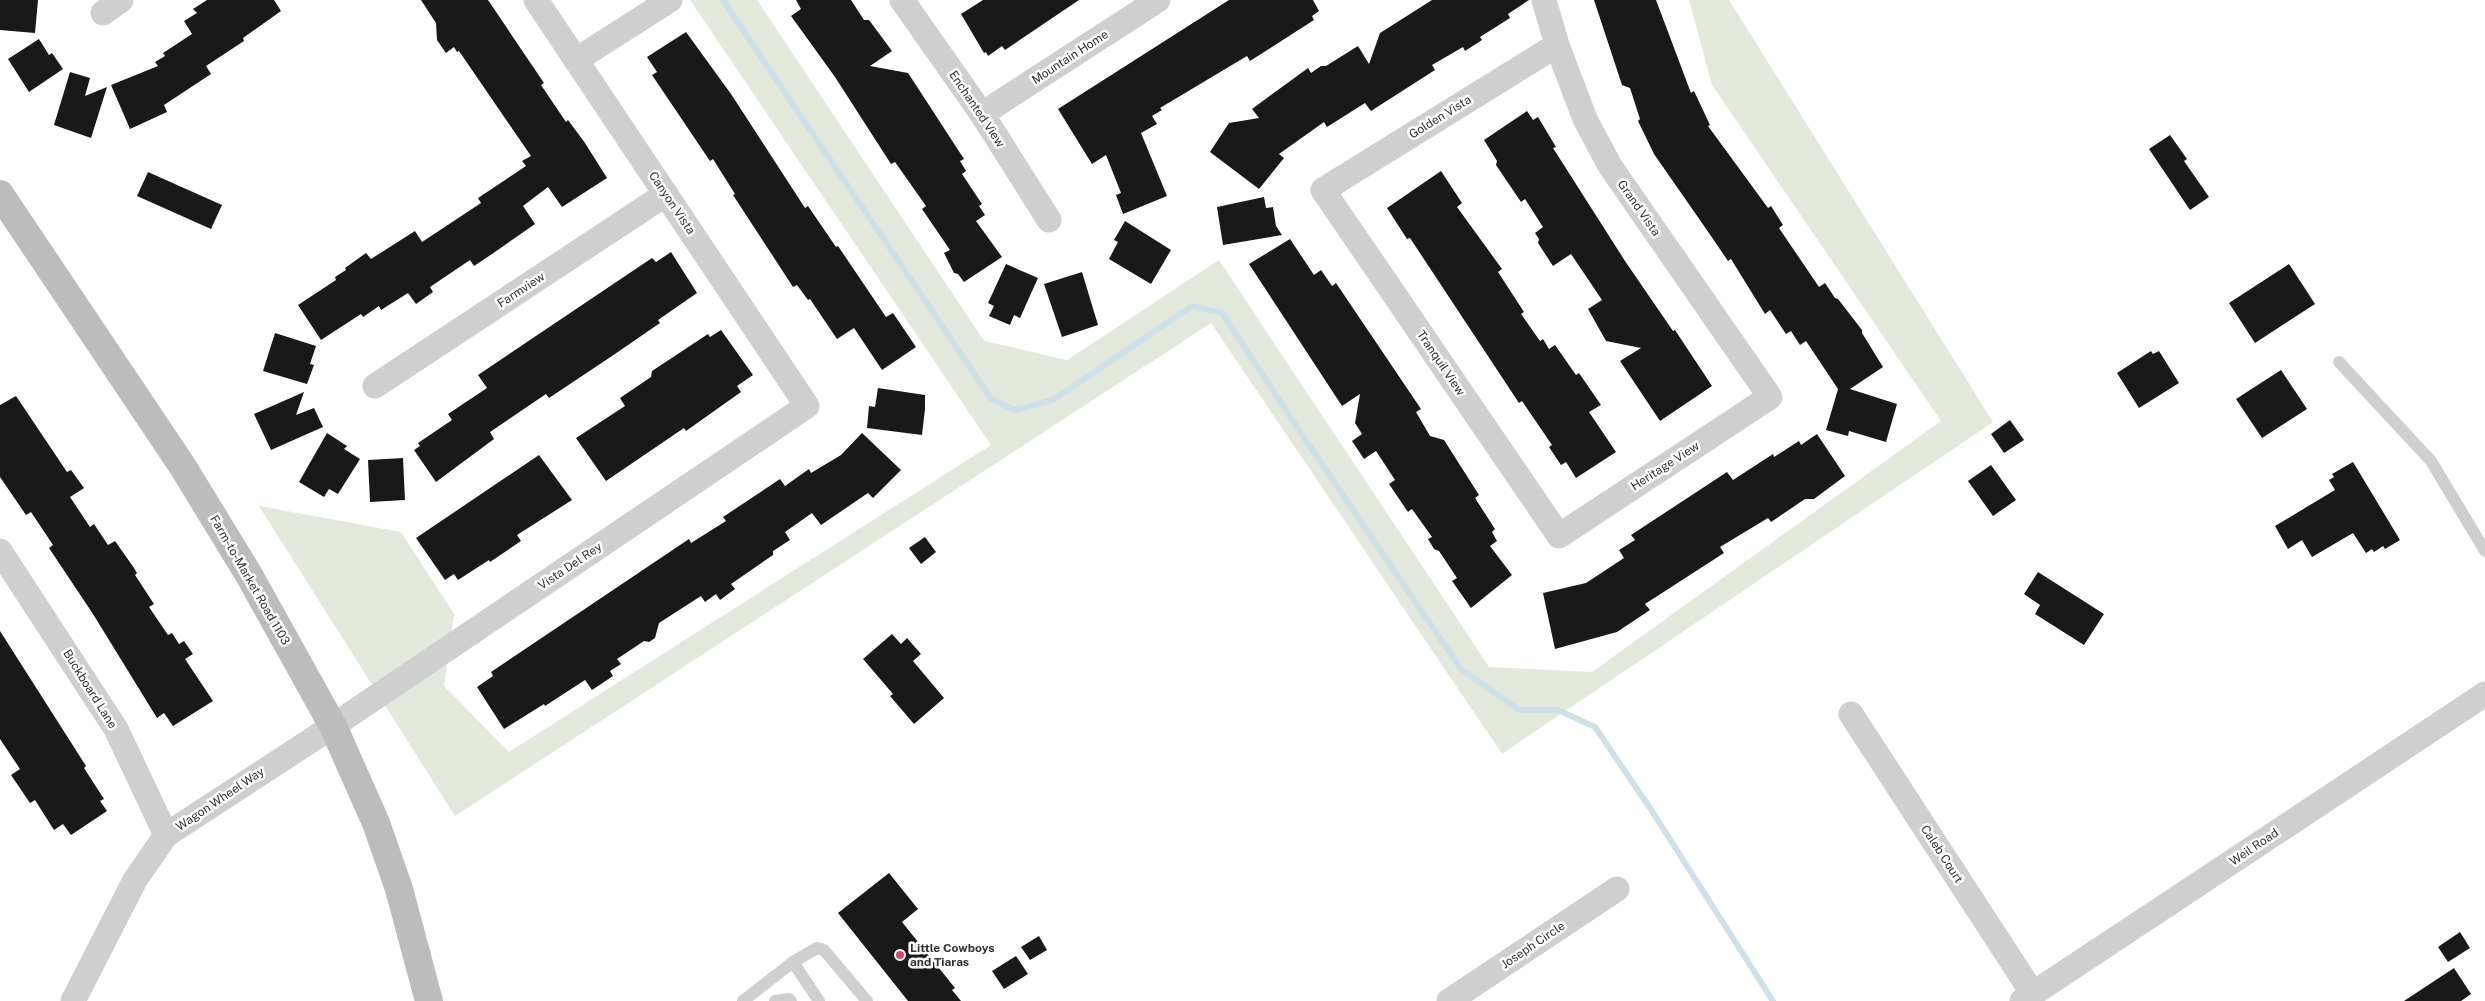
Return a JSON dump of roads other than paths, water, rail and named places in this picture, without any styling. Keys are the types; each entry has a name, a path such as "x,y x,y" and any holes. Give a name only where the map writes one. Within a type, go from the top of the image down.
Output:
{"main road":[{"name":"Farm-to-Market Road 1103","path":"0,194 183,467 249,575 333,726 376,823 400,889 429,1001"}],"street":[{"name":"Canyon Vista","path":"536,0 807,406"},
{"path":"576,60 670,0"},
{"name":"Enchanted View","path":"902,0 982,114 1049,220"},
{"name":"Mountain Home","path":"982,114 1158,0"},
{"name":"Grand Vista","path":"1544,0 1557,45 1585,119 1610,166 1770,397"},
{"name":"Golden Vista","path":"1323,190 1557,45"},
{"name":"Tranquil View","path":"1323,190 1559,536"},
{"name":"Farmview","path":"376,386 666,194"},
{"name":"Heritage View","path":"1559,536 1770,397"},
{"name":"Vista Del Rey","path":"333,726 807,406"},
{"name":"Buckboard Lane","path":"0,551 116,729 166,835"},
{"name":"Weil Road","path":"2031,999 2485,694"},
{"name":"Caleb Court","path":"1851,714 2031,999"},
{"name":"Wagon Wheel Way","path":"73,1001 136,880 166,835 333,726"},
{"name":"Joseph Circle","path":"1449,1001 1617,889"}],"lane":[{"path":"2339,362 2431,461 2485,552"},
{"path":"743,1001 792,962 817,948 824,950 868,1001"},
{"path":"792,962 819,1001"},
{"path":"775,1001 789,999 791,1001"}],"waterway":[{"path":"723,0 991,399 1015,410 1053,400 1192,306 1222,313 1298,429 1461,669 1519,710 1558,710 1595,727 1650,808 1773,1001"}],"place":[{"name":"Little Cowboys and Tiaras","path":"900,955"}]}
